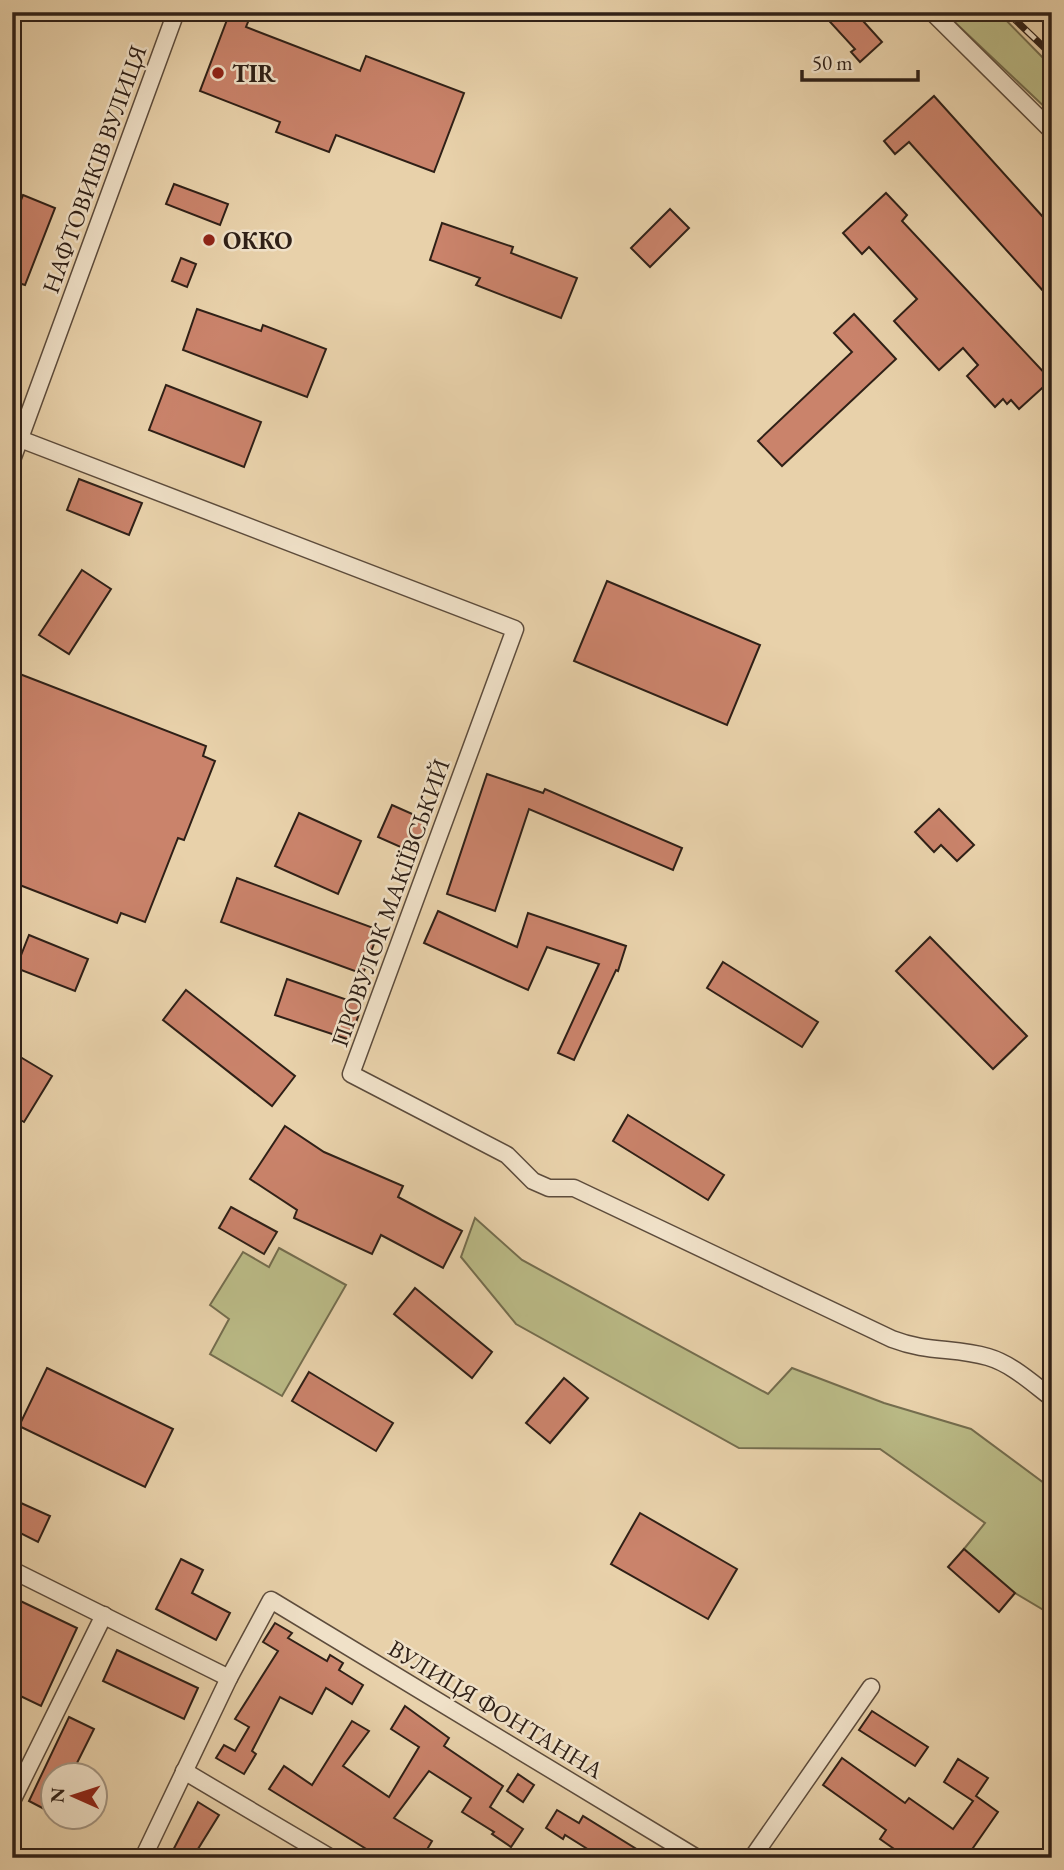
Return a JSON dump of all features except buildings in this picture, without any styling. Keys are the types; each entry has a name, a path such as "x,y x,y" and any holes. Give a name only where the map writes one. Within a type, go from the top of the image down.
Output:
{"street":[{"name":"НАФТОВИКІВ ВУЛИЦЯ","path":"12,460 176,12"},
{"path":"932,12 1052,131"},
{"name":"ПРОВУЛОК МАКІЇВСЬКИЙ","path":"20,439 515,629 351,1074 507,1154 533,1181 549,1188 574,1188 892,1339 916,1348 974,1354 1007,1364 1052,1398"},
{"path":"12,1570 229,1678 143,1858"},
{"name":"ВУЛИЦЯ ФОНТАННА","path":"229,1678 271,1600 697,1858"},
{"path":"12,1801 104,1615"},
{"path":"752,1858 871,1687"},
{"path":"184,1771 331,1858"}],"green space":[{"path":"944,12 998,12 1052,67 1052,114"},
{"path":"475,1218 522,1260 768,1394 792,1368 884,1403 971,1429 1052,1489 1052,1615 1015,1593 964,1549 985,1523 880,1449 739,1448 516,1324 461,1257"},
{"path":"279,1248 346,1285 282,1396 210,1354 229,1319 210,1305 243,1252 269,1267"}],"railway":[{"path":"1007,12 1052,55"}],"place":[{"name":"TIR","path":"218,73"},
{"name":"ОККО","path":"209,240"}]}
